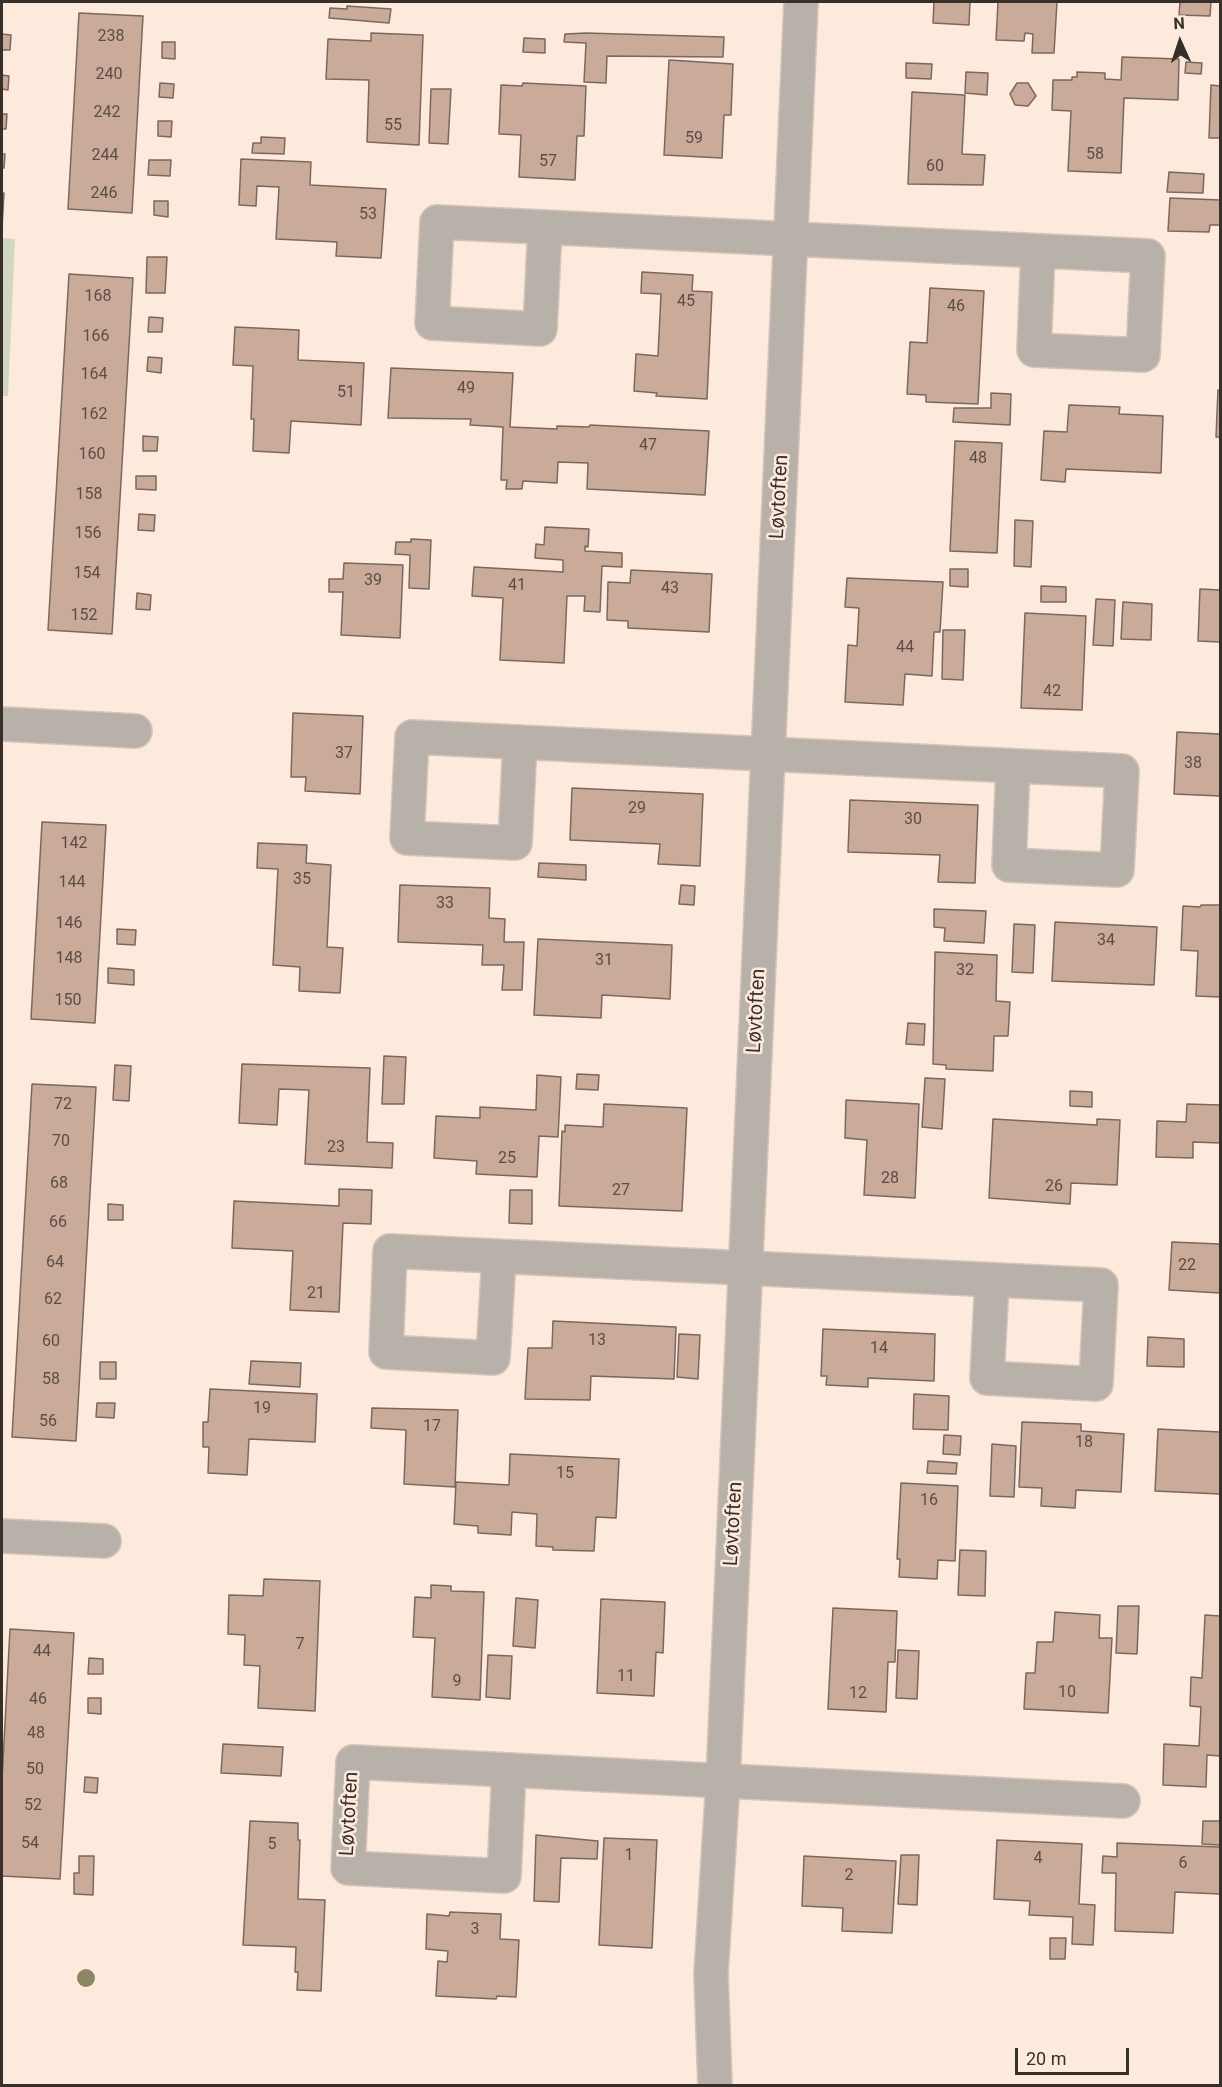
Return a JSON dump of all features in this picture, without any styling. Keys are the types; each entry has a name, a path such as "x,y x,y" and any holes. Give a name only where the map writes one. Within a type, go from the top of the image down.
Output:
{"street":[{"name":"Løvtoften","path":"716,2085 711,1974 723,1781 801,2"},
{"path":"545,227 540,328 432,323 437,222 545,227 1038,251 1148,256 1143,355 1034,350 1038,251"},
{"path":"2,724 135,731"},
{"path":"520,742 515,843 407,838 412,737 520,742 1013,766 1122,771 1118,870 1009,865 1013,766"},
{"path":"499,1257 494,1358 386,1352 390,1251 1101,1285 1096,1384 987,1378 992,1280"},
{"path":"2,1536 104,1541"},
{"name":"Løvtoften","path":"509,1770 504,1876 348,1868 353,1762 1123,1801"}],"green space":[{"path":"2,238 15,239 8,396 2,396"}],"building":[{"path":"934,2 970,2 969,25 933,23"},
{"path":"998,2 1057,2 1054,53 1032,53 1033,34 1025,33 1024,41 996,40"},
{"path":"1180,2 1211,2 1210,16 1179,15"},
{"path":"347,6 391,9 389,23 329,18 330,8 347,9"},
{"path":"79,13 143,16 132,213 68,209"},
{"path":"371,33 423,35 419,145 367,142 369,80 326,79 328,39 371,41"},
{"path":"2,34 11,35 10,50 2,50"},
{"path":"565,34 724,37 723,57 607,56 606,83 584,82 586,43 564,42"},
{"path":"524,38 545,39 545,53 523,52"},
{"path":"162,42 175,42 175,59 162,58"},
{"path":"1122,57 1179,59 1178,100 1124,98 1121,173 1068,171 1071,111 1052,110 1053,80 1072,80 1072,77 1077,77 1077,72 1105,73 1105,79 1121,80"},
{"path":"669,60 733,64 731,115 724,115 722,158 664,155"},
{"path":"1186,62 1202,63 1201,74 1185,73"},
{"path":"906,63 932,64 931,79 906,78"},
{"path":"966,72 988,73 987,95 965,93"},
{"path":"2,75 9,76 8,90 2,89"},
{"path":"160,83 174,84 173,98 159,97"},
{"path":"523,83 586,86 584,136 577,136 575,180 519,177 521,135 499,134 501,85 522,86"},
{"path":"1017,83 1028,83 1036,96 1028,106 1015,105 1010,94"},
{"path":"1211,85 1220,86 1220,138 1209,138"},
{"path":"431,89 451,89 448,144 429,143"},
{"path":"912,92 965,95 962,154 985,155 983,185 908,184"},
{"path":"2,114 7,114 6,129 2,129"},
{"path":"158,121 172,121 171,137 158,136"},
{"path":"261,137 285,138 284,154 252,153 253,143 261,143"},
{"path":"2,154 5,154 4,168 2,168"},
{"path":"241,159 311,162 310,185 386,189 381,258 336,256 337,242 276,239 279,187 257,186 256,206 239,205"},
{"path":"149,160 171,160 170,176 148,175"},
{"path":"1169,172 1204,174 1203,193 1167,192"},
{"path":"2,193 4,193 2,228"},
{"path":"1170,198 1220,200 1220,225 1210,225 1209,232 1168,231"},
{"path":"154,201 168,201 168,217 154,215"},
{"path":"147,257 167,257 165,293 146,293"},
{"path":"642,272 693,275 692,291 712,292 707,399 656,396 657,393 634,391 636,354 658,356 661,294 641,293"},
{"path":"69,274 133,278 112,634 48,630"},
{"path":"930,288 984,291 978,404 926,402 926,395 907,394 910,342 927,343"},
{"path":"149,317 163,318 162,332 148,332"},
{"path":"235,327 299,330 298,360 364,363 361,425 291,421 289,453 253,451 254,419 251,419 253,366 233,365"},
{"path":"148,357 162,358 161,373 147,371"},
{"path":"391,368 513,373 510,427 557,429 557,426 589,427 590,425 709,431 705,495 587,489 588,463 558,462 557,483 523,481 522,489 506,489 507,480 501,480 503,427 470,425 471,419 388,418"},
{"path":"1218,390 1220,390 1220,437 1216,437"},
{"path":"991,393 1011,394 1010,425 953,422 954,408 991,408"},
{"path":"1069,405 1120,407 1119,414 1163,416 1161,473 1066,469 1065,482 1041,480 1044,431 1067,432"},
{"path":"143,436 158,437 157,451 143,451"},
{"path":"955,441 1002,443 997,553 950,551"},
{"path":"136,476 156,476 156,490 136,489"},
{"path":"139,514 155,515 154,531 138,530"},
{"path":"1015,520 1033,521 1031,567 1014,566"},
{"path":"545,527 589,529 588,547 585,546 585,551 622,553 622,567 602,566 600,612 584,611 585,596 567,596 564,663 500,660 503,598 472,596 474,567 563,572 563,560 535,558 536,544 544,545"},
{"path":"411,539 431,540 429,589 409,588 410,555 395,554 396,542 411,542"},
{"path":"344,563 403,565 400,638 341,635 343,592 329,592 329,579 343,579"},
{"path":"950,569 968,569 968,587 950,586"},
{"path":"631,570 712,574 709,632 628,628 628,621 607,620 608,582 630,583"},
{"path":"847,578 943,582 940,632 934,632 932,676 905,674 903,705 845,702 848,645 857,646 859,608 845,607"},
{"path":"1041,586 1066,587 1066,602 1041,602"},
{"path":"1200,589 1220,590 1220,642 1198,641"},
{"path":"137,593 151,595 150,610 136,609"},
{"path":"1096,599 1115,600 1113,646 1093,645"},
{"path":"1123,602 1152,604 1151,640 1121,639"},
{"path":"1025,613 1086,616 1082,710 1021,708"},
{"path":"943,630 965,630 963,680 942,679"},
{"path":"293,713 363,716 360,794 305,791 306,777 291,777"},
{"path":"1177,732 1220,734 1220,796 1174,794"},
{"path":"572,788 703,794 700,866 658,864 660,844 570,840"},
{"path":"850,800 978,805 975,883 938,882 940,855 848,852"},
{"path":"42,822 106,825 95,1023 31,1019"},
{"path":"258,843 307,845 306,863 331,865 327,947 343,948 340,993 299,991 300,967 273,965 278,869 257,868"},
{"path":"539,863 586,865 586,880 538,877"},
{"path":"400,885 490,888 489,918 505,919 504,942 524,942 522,990 502,990 504,965 482,965 483,945 398,942"},
{"path":"681,885 695,886 694,905 679,904"},
{"path":"1201,905 1220,905 1220,997 1196,996 1198,951 1181,950 1183,906 1200,907"},
{"path":"934,909 986,911 984,943 944,941 945,928 934,927"},
{"path":"1055,922 1157,927 1154,985 1052,981"},
{"path":"1014,924 1035,925 1033,973 1012,972"},
{"path":"117,929 136,930 135,945 117,944"},
{"path":"538,939 672,945 670,999 602,995 601,1018 534,1015"},
{"path":"935,952 997,955 996,1001 1010,1002 1008,1036 994,1036 993,1071 946,1069 946,1065 933,1064"},
{"path":"108,968 134,970 134,985 108,983"},
{"path":"908,1023 925,1024 924,1045 906,1044"},
{"path":"384,1056 406,1057 404,1104 382,1104"},
{"path":"242,1064 370,1068 367,1142 393,1143 392,1168 305,1164 309,1090 279,1089 277,1125 239,1123"},
{"path":"115,1065 131,1066 129,1101 113,1100"},
{"path":"577,1074 599,1075 598,1090 576,1089"},
{"path":"537,1075 561,1077 558,1137 539,1136 537,1177 476,1174 477,1161 434,1158 436,1116 480,1118 480,1107 536,1110"},
{"path":"925,1078 945,1079 942,1129 922,1127"},
{"path":"32,1084 96,1087 76,1441 12,1437"},
{"path":"1070,1091 1092,1092 1092,1107 1070,1106"},
{"path":"846,1100 919,1104 915,1198 864,1195 867,1140 845,1138"},
{"path":"604,1104 687,1108 682,1211 559,1206 562,1131 565,1132 565,1125 603,1127"},
{"path":"1187,1104 1220,1105 1220,1143 1193,1142 1193,1158 1156,1157 1157,1121 1186,1122"},
{"path":"993,1119 1097,1125 1097,1119 1120,1120 1117,1185 1071,1183 1070,1204 989,1198"},
{"path":"339,1189 372,1190 371,1224 343,1223 339,1312 290,1310 293,1251 232,1248 234,1201 339,1206"},
{"path":"510,1190 532,1190 532,1224 509,1223"},
{"path":"108,1204 123,1205 123,1220 108,1220"},
{"path":"1172,1242 1220,1244 1220,1293 1169,1290"},
{"path":"553,1321 676,1327 674,1379 591,1376 590,1400 525,1399 528,1348 552,1348"},
{"path":"823,1329 935,1334 934,1381 868,1378 868,1387 826,1385 827,1376 821,1376"},
{"path":"679,1334 700,1335 698,1379 677,1377"},
{"path":"1148,1337 1184,1339 1184,1367 1147,1366"},
{"path":"251,1361 301,1363 300,1387 249,1384"},
{"path":"100,1362 116,1362 116,1379 100,1379"},
{"path":"210,1389 317,1394 315,1442 249,1439 247,1475 208,1473 209,1447 203,1447 203,1422 208,1422"},
{"path":"914,1394 949,1396 948,1430 913,1429"},
{"path":"97,1403 115,1403 114,1418 96,1417"},
{"path":"372,1408 458,1410 455,1487 404,1484 406,1430 371,1428"},
{"path":"1022,1422 1081,1424 1081,1431 1124,1434 1121,1492 1076,1490 1075,1508 1041,1506 1042,1488 1019,1487"},
{"path":"1158,1429 1220,1432 1220,1494 1155,1491"},
{"path":"944,1435 961,1436 960,1455 943,1454"},
{"path":"992,1444 1016,1446 1014,1497 990,1496"},
{"path":"510,1454 619,1459 616,1518 596,1517 594,1551 553,1550 553,1547 536,1546 537,1514 512,1512 511,1535 478,1533 478,1526 454,1524 456,1482 509,1485"},
{"path":"928,1461 957,1463 956,1474 927,1473"},
{"path":"901,1483 958,1486 955,1561 938,1560 937,1579 899,1577 900,1559 897,1559"},
{"path":"960,1550 986,1551 985,1596 958,1595"},
{"path":"264,1579 320,1581 315,1711 258,1708 260,1666 244,1665 245,1635 228,1634 229,1595 263,1596"},
{"path":"431,1585 451,1586 451,1591 484,1592 480,1700 432,1697 435,1638 413,1637 415,1597 431,1598"},
{"path":"516,1598 538,1600 535,1648 513,1646"},
{"path":"601,1599 665,1602 663,1653 656,1652 654,1696 597,1693"},
{"path":"1118,1606 1139,1606 1137,1654 1116,1653"},
{"path":"833,1608 897,1611 895,1662 888,1662 886,1712 828,1709"},
{"path":"1055,1612 1100,1615 1099,1638 1112,1638 1108,1713 1024,1709 1026,1673 1035,1673 1037,1642 1053,1642"},
{"path":"1205,1615 1220,1616 1220,1756 1207,1755 1206,1787 1163,1785 1164,1744 1199,1746 1201,1707 1190,1706 1191,1677 1202,1678"},
{"path":"10,1629 74,1633 60,1879 2,1876 2,1780"},
{"path":"898,1650 919,1651 917,1699 896,1698"},
{"path":"488,1655 512,1656 510,1699 486,1697"},
{"path":"89,1658 103,1659 103,1674 88,1674"},
{"path":"88,1698 101,1698 101,1714 88,1713"},
{"path":"223,1744 283,1747 281,1776 221,1773"},
{"path":"85,1777 98,1778 97,1793 84,1792"},
{"path":"250,1821 298,1823 298,1840 300,1840 298,1899 325,1900 321,1991 297,1990 296,1947 243,1945"},
{"path":"1203,1821 1220,1821 1220,1845 1202,1844"},
{"path":"536,1835 598,1841 597,1859 561,1858 559,1902 534,1901"},
{"path":"604,1838 657,1840 652,1948 599,1945"},
{"path":"997,1840 1082,1844 1079,1904 1095,1905 1093,1945 1072,1944 1073,1917 1029,1915 1030,1901 994,1899"},
{"path":"1117,1843 1220,1847 1220,1894 1175,1892 1173,1933 1115,1931 1116,1873 1102,1873 1103,1856 1117,1857"},
{"path":"901,1855 919,1855 917,1905 898,1904"},
{"path":"79,1856 94,1856 93,1895 74,1894 74,1873 79,1873"},
{"path":"804,1856 896,1861 892,1933 842,1931 843,1908 802,1906"},
{"path":"450,1912 501,1914 500,1939 519,1940 516,1997 497,1996 496,1999 436,1996 438,1961 447,1962 448,1951 426,1949 427,1914 449,1916"},
{"path":"1050,1938 1066,1938 1065,1959 1050,1959"}]}
